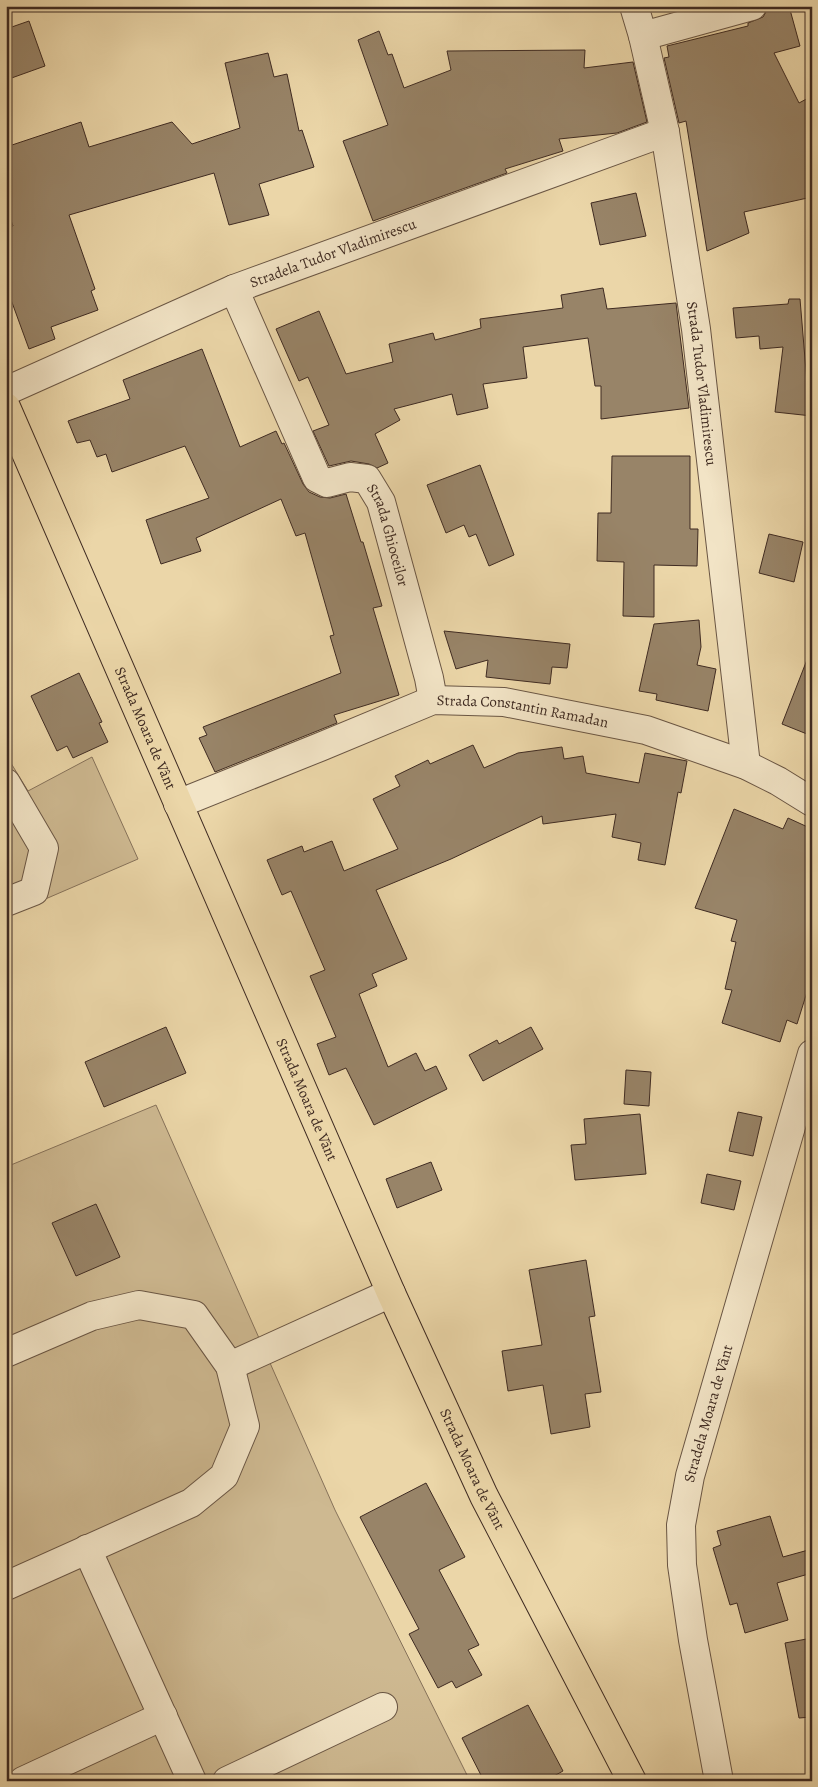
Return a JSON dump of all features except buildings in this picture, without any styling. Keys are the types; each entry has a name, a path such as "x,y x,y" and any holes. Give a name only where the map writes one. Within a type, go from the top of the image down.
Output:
{"main road":[{"name":"Strada Moara de Vânt","path":"9,418 391,1292 484,1496 632,1781"}],"street":[{"name":"Strada Tudor Vladimirescu","path":"634,6 643,36 665,132 696,329 746,765"},
{"path":"643,36 752,6"},
{"name":"Stradela Tudor Vladimirescu","path":"6,391 234,289 665,132"},
{"name":"Strada Ghioceilor","path":"234,289 317,478 327,483 350,477 367,478 381,502 430,678 433,700"},
{"name":"Strada Constantin Ramadan","path":"178,804 433,700 504,702 637,728 746,765 812,802"},
{"path":"6,784 44,848 34,891 6,902"},
{"name":"Stradela Moara de Vânt","path":"719,1781 691,1631 682,1565 681,1525 690,1476 812,1054"},
{"path":"230,1366 391,1292"},
{"path":"6,1353 92,1316 139,1305 194,1315 230,1366 245,1426 224,1476 191,1503 6,1586"},
{"path":"87,1549 192,1781"},
{"path":"227,1781 384,1707"},
{"path":"23,1781 162,1716"}],"shaded area":[{"path":"6,755 28,791 92,757 138,859 6,916"},
{"path":"156,1105 335,1510 470,1781 6,1781 6,1167"}]}
